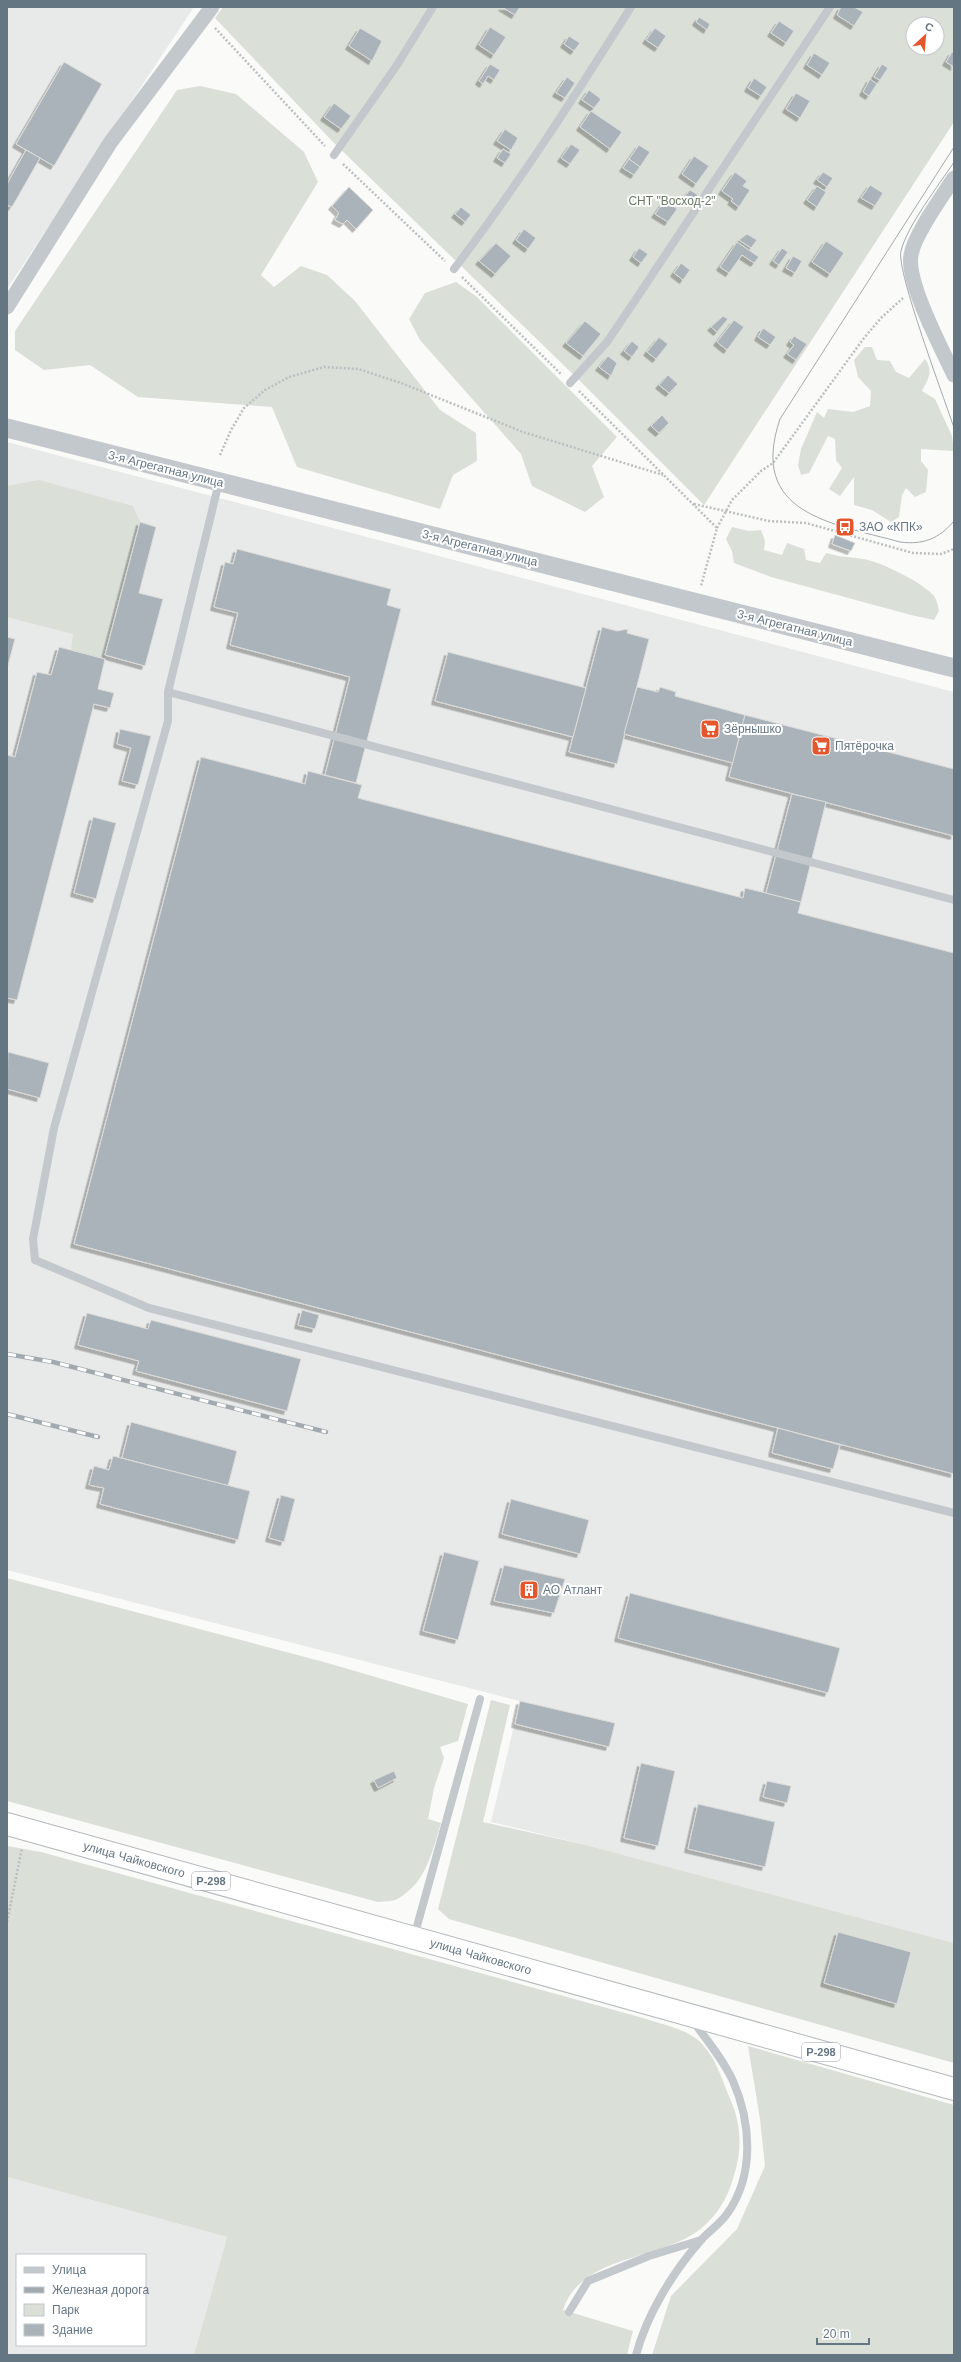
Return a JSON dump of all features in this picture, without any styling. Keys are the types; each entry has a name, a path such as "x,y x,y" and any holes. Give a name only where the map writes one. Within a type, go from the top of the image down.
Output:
{"highway":[{"name":"улица Чайковского","path":"17,1826 954,2089"}],"street":[{"path":"7,307 110,143 209,12"},
{"path":"954,178 916,240 910,256 913,276 924,309 954,376"},
{"name":"3-я Агрегатная улица","path":"7,428 954,668"}],"lane":[{"path":"334,155 397,65 433,7"},
{"path":"454,269 497,212 554,129 631,7"},
{"path":"570,383 606,342 638,296 830,7"},
{"path":"219,482 168,692 168,721 54,1128 33,1239 35,1260 149,1308 954,1513"},
{"path":"168,692 954,900"},
{"path":"414,1938 480,1699"},
{"path":"636,2355 642,2334 664,2292 701,2240 727,2214 741,2185 748,2150 746,2120 732,2080 714,2049 688,2015"},
{"path":"568,2312 588,2281 649,2256 701,2240"}],"path":[{"path":"209,12 334,155 454,269 717,528"},
{"path":"696,603 717,528 732,500 761,471 773,463 832,380 881,318 909,293 913,276"},
{"path":"220,455 231,430 244,408 265,390 290,377 324,367 358,369 401,384 523,432 664,475"},
{"path":"693,504 775,522 806,523 913,553 942,554 954,548"},
{"path":"7,1922 17,1826"}],"shaded area":[{"path":"7,7 194,7 7,289"},
{"path":"7,442 954,692 954,1943 586,1845 491,1822 520,1701 7,1570"},
{"path":"7,2177 227,2237 194,2355 7,2355"}],"green space":[{"name":"СНТ \"Восход-2\"","path":"223,7 954,7 954,122 704,505 580,381 333,142 215,18"},
{"path":"200,86 236,94 304,152 318,182 261,275 274,287 301,266 327,275 355,301 440,410 476,433 477,461 453,475 440,509 297,467 272,407 138,397 90,365 44,370 15,350 15,331 177,90"},
{"path":"456,282 477,297 617,437 592,466 604,497 585,512 532,486 521,454 420,340 409,319 425,293"},
{"path":"865,347 872,347 877,360 890,361 896,372 909,378 925,359 928,363 930,371 922,391 935,399 952,436 954,451 921,449 921,461 928,470 926,492 915,497 906,488 902,495 899,517 891,522 872,510 854,505 854,477 840,496 829,489 842,468 836,460 835,439 828,436 809,473 801,475 798,465 801,449 817,412 824,418 828,409 853,412 870,406 871,391 858,377 854,360"},
{"path":"39,480 133,506 140,522 105,659 71,650 73,634 7,617 7,486"},
{"path":"732,527 749,531 761,530 765,541 764,550 782,555 787,543 804,549 806,560 820,563 826,553 863,559 879,564 901,573 929,591 935,598 939,611 934,620 911,615 771,577 734,563 732,551 726,539"},
{"path":"7,1578 324,1662 468,1704 458,1741 440,1747 444,1758 434,1788 428,1819 441,1823 427,1865 416,1883 397,1899 378,1902 7,1801"},
{"path":"491,1700 510,1705 483,1822 586,1845 954,1943 954,2063 449,1919 438,1909"},
{"path":"7,1846 41,1852 643,2018 675,2028 691,2035 708,2051 716,2065 734,2110 739,2128 739,2154 735,2172 724,2200 712,2218 690,2236 670,2245 607,2267 588,2277 573,2291 563,2310 633,2331 627,2355 194,2355 227,2237 7,2177"},
{"path":"748,2046 954,2105 954,2355 652,2355 671,2296 737,2229 765,2166 760,2119"}],"building":[{"path":"502,7 520,7 515,15"},
{"path":"841,7 854,7 863,12 854,26 837,15"},
{"path":"699,17 710,24 707,30 696,22"},
{"path":"779,21 794,31 786,43 771,33"},
{"path":"490,27 506,37 494,55 479,45"},
{"path":"360,28 382,41 372,61 349,46"},
{"path":"655,28 666,36 658,48 646,40"},
{"path":"569,36 580,43 574,51 564,44"},
{"path":"952,52 954,53 954,67 946,62"},
{"path":"814,53 830,63 822,75 807,65"},
{"path":"64,62 102,84 54,166 16,144"},
{"path":"490,64 500,70 494,80 488,76 483,84 479,81"},
{"path":"882,64 888,68 880,80 874,77"},
{"path":"567,77 575,83 565,98 556,93"},
{"path":"754,78 767,87 761,96 748,88"},
{"path":"870,79 877,84 869,96 863,92"},
{"path":"589,90 601,99 594,108 582,100"},
{"path":"796,93 810,101 800,118 786,109"},
{"path":"334,103 351,116 341,129 324,117"},
{"path":"591,111 622,132 610,149 580,127"},
{"path":"505,129 518,138 511,150 497,141"},
{"path":"571,144 580,150 570,164 561,158"},
{"path":"639,145 650,152 640,167 629,159"},
{"path":"503,149 511,154 505,163 497,158"},
{"path":"26,150 40,158 12,207 7,205 7,184"},
{"path":"694,156 709,166 696,184 682,174"},
{"path":"629,159 640,167 634,175 623,168"},
{"path":"735,172 747,181 743,186 750,190 739,207 731,201 733,199 722,191"},
{"path":"823,172 833,178 827,187 817,180"},
{"path":"870,185 883,193 875,206 861,198"},
{"path":"817,186 826,192 817,207 807,200"},
{"path":"349,187 373,210 356,229 347,220 343,224 335,220 339,213 332,206"},
{"path":"690,190 698,195 693,203 684,197"},
{"path":"665,200 677,209 668,222 655,214"},
{"path":"461,207 471,215 465,222 455,214"},
{"path":"524,229 536,238 528,249 516,240"},
{"path":"747,234 757,240 751,248 739,240"},
{"path":"826,241 844,253 830,274 812,262"},
{"path":"737,242 759,257 754,263 742,255 729,273 720,267"},
{"path":"496,243 511,256 495,274 479,261"},
{"path":"639,248 648,254 641,263 633,257"},
{"path":"782,248 788,252 779,265 773,261"},
{"path":"793,256 802,261 795,273 786,268"},
{"path":"681,263 690,270 683,280 674,273"},
{"path":"723,316 728,319 717,332 711,327"},
{"path":"734,320 744,327 727,350 717,342"},
{"path":"585,321 601,334 583,356 566,343"},
{"path":"763,328 776,337 770,345 758,337"},
{"path":"794,336 807,344 796,360 787,354 794,345 790,342"},
{"path":"659,337 668,344 656,359 647,352"},
{"path":"632,341 639,347 632,357 624,351"},
{"path":"608,356 617,363 611,376 599,367"},
{"path":"668,375 678,384 669,393 659,385"},
{"path":"662,415 669,423 659,433 651,426"},
{"path":"140,522 156,527 139,593 163,599 145,666 105,655"},
{"path":"835,535 855,543 851,551 832,544"},
{"path":"237,549 391,589 387,605 401,609 356,783 325,775 350,677 230,645 238,613 214,607 225,562 233,564"},
{"path":"602,627 617,631 628,629 627,633 649,639 617,764 569,752"},
{"path":"7,637 15,639 7,669"},
{"path":"59,647 105,659 98,689 114,693 110,708 94,704 17,1000 7,998 7,755 15,757 37,672 51,675"},
{"path":"448,652 586,688 573,737 435,701"},
{"path":"637,687 658,692 660,687 676,692 675,696 745,715 733,763 624,734"},
{"path":"745,715 954,769 954,836 729,777"},
{"path":"120,729 151,736 138,785 122,781 131,748 117,744"},
{"path":"201,757 305,784 308,771 362,785 358,798 743,898 745,888 801,902 798,913 954,953 954,1474 74,1244"},
{"path":"792,794 826,802 801,902 766,893"},
{"path":"93,817 116,823 96,899 74,893"},
{"path":"8,1052 49,1063 40,1098 7,1089"},
{"path":"302,1310 319,1315 315,1329 298,1325"},
{"path":"87,1313 148,1329 151,1320 301,1359 287,1411 136,1371 139,1361 78,1345"},
{"path":"131,1422 237,1451 228,1486 122,1458"},
{"path":"778,1428 840,1445 833,1469 772,1453"},
{"path":"113,1456 250,1491 238,1540 100,1504 104,1488 89,1485 94,1466 109,1470"},
{"path":"281,1495 295,1499 284,1542 269,1538"},
{"path":"511,1499 589,1520 580,1554 502,1534"},
{"path":"444,1552 479,1561 458,1640 423,1631"},
{"name":"АО Атлант","path":"504,1565 565,1579 554,1613 494,1601"},
{"path":"630,1593 840,1648 828,1693 618,1638"},
{"path":"520,1701 615,1723 609,1747 515,1724"},
{"path":"641,1763 675,1771 658,1846 624,1838"},
{"path":"394,1771 397,1778 378,1788 374,1780"},
{"path":"767,1781 791,1786 787,1803 763,1797"},
{"path":"698,1804 775,1822 765,1867 688,1849"},
{"path":"838,1932 911,1952 897,2004 824,1983"}],"tram line":[{"path":"954,147 780,419 773,451 776,476 786,495 802,509 823,520 908,543 916,543 930,539 942,532 954,521"},
{"path":"954,162 916,218 904,241 901,251 901,263 913,308 954,428"}],"railway":[{"path":"7,1354 53,1362 326,1432"},
{"path":"7,1414 98,1437"}],"place":[{"name":"ЗАО «КПК»","path":"845,527"},
{"name":"Зёрнышко","path":"710,729"},
{"name":"Пятёрочка","path":"821,746"},
{"name":"АО Атлант","path":"529,1590"}]}
